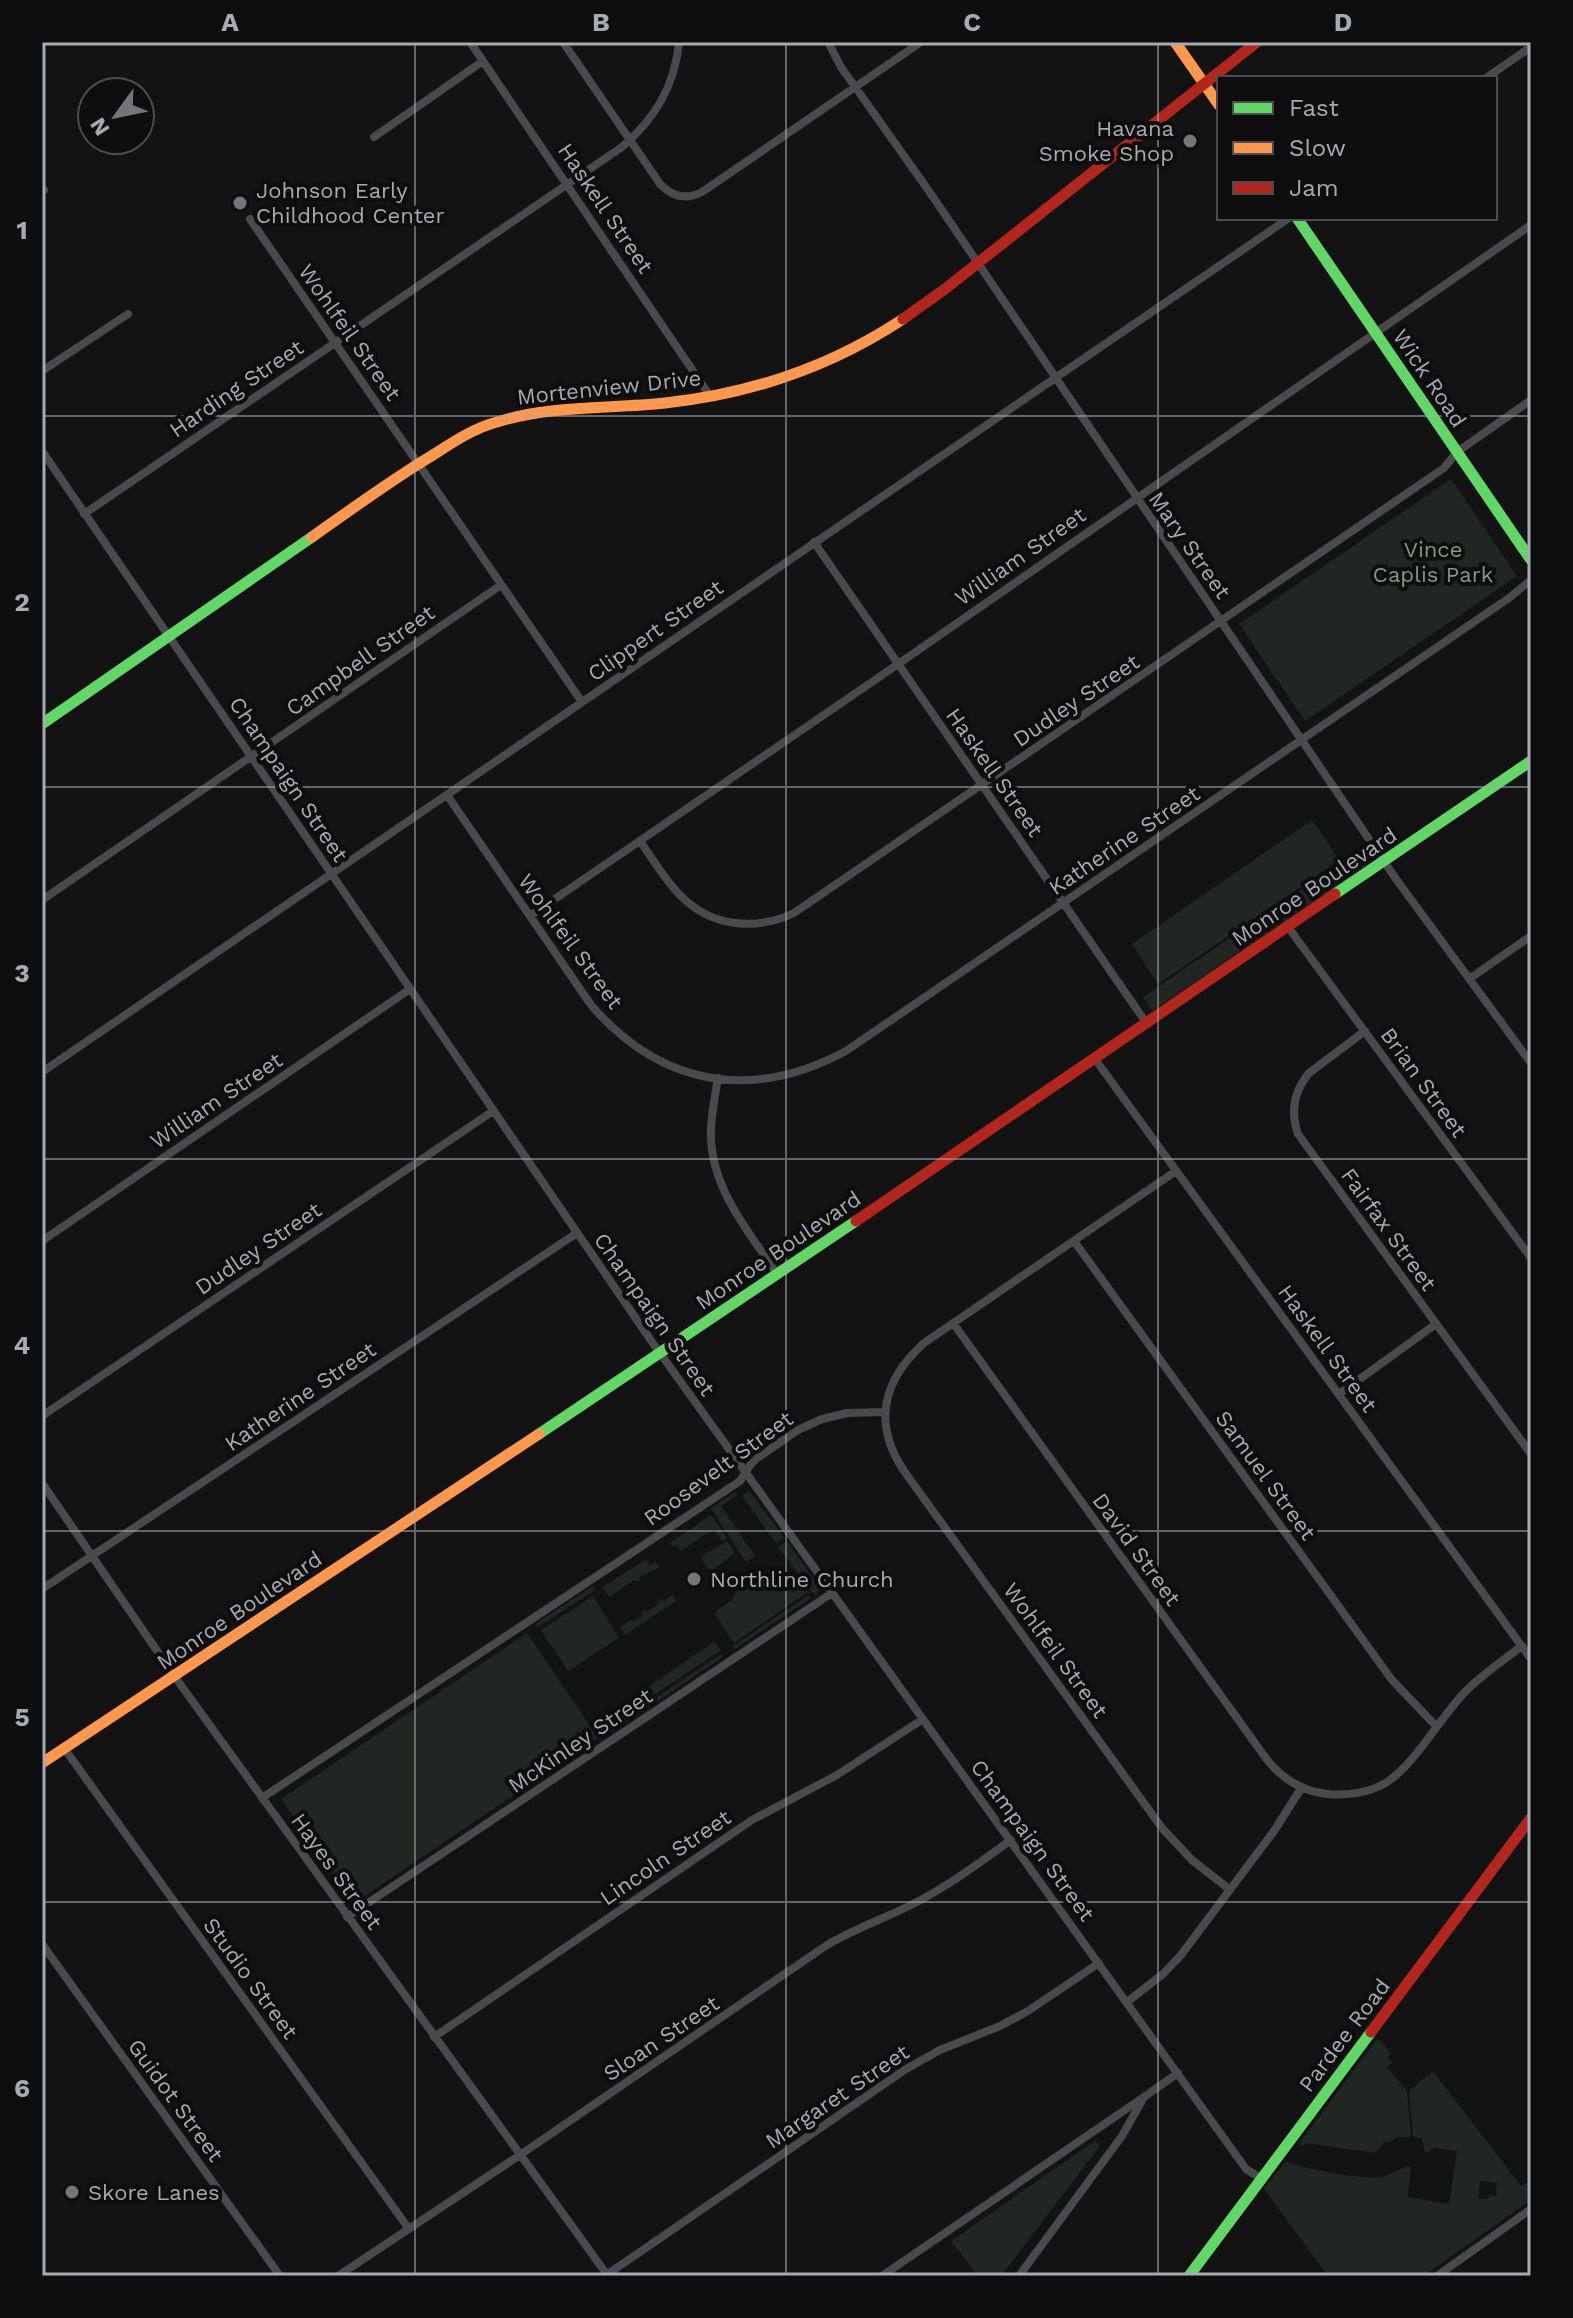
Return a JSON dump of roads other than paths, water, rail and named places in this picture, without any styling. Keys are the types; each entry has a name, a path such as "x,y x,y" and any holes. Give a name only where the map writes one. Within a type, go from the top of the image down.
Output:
{"street":[{"name":"Haskell Street","path":"470,42 710,396"},
{"path":"563,42 660,184 670,193 680,196 702,192 921,42"},
{"name":"Harding Street","path":"84,514 630,140 643,129 667,94 679,42"},
{"name":"Mary Street","path":"828,42 841,67 1385,862 1531,1063"},
{"path":"1175,42 1217,102"},
{"name":"Mortenview Drive","path":"42,724 419,463 480,427 549,410 666,403 710,396 790,376 855,348 901,321 978,263 1257,42"},
{"path":"1489,76 1531,47"},
{"path":"374,137 483,61"},
{"name":"Wohlfeil Street","path":"250,219 582,702"},
{"name":"Clippert Street","path":"42,1072 1286,220"},
{"name":"Wick Road","path":"1298,220 1531,560"},
{"name":"William Street","path":"530,916 1531,225"},
{"path":"42,371 128,314"},
{"name":"Dudley Street","path":"640,841 674,890 711,917 729,922 766,923 785,918 803,909 1444,468 1457,452 1531,400"},
{"name":"Champaign Street","path":"42,451 660,1354 1246,2169 1262,2179"},
{"name":"Haskell Street","path":"814,542 1147,1024"},
{"name":"Katherine Street","path":"718,1078 762,1080 795,1073 846,1051 1531,580"},
{"name":"Campbell Street","path":"42,900 501,585"},
{"name":"Monroe Boulevard","path":"42,1763 778,1275 1531,761"},
{"name":"Wohlfeil Street","path":"447,795 591,1005 620,1036 666,1065 690,1074 718,1078"},
{"name":"Brian Street","path":"1288,927 1531,1258"},
{"path":"1469,979 1531,936"},
{"name":"William Street","path":"42,1241 410,989"},
{"name":"Fairfax Street","path":"1365,1031 1304,1079 1294,1101 1295,1125 1302,1141 1531,1454"},
{"name":"Haskell Street","path":"1095,1059 1531,1659"},
{"path":"718,1078 710,1131 713,1160 722,1189 778,1275"},
{"name":"Dudley Street","path":"42,1416 493,1111"},
{"path":"884,1412 889,1391 906,1359 924,1343 1176,1171"},
{"name":"Katherine Street","path":"42,1589 577,1233"},
{"name":"Samuel Street","path":"1074,1241 1392,1680 1436,1726"},
{"name":"David Street","path":"953,1323 1270,1764 1290,1782 1302,1787"},
{"path":"1339,1394 1436,1324"},
{"name":"Wohlfeil Street","path":"884,1412 897,1461 1126,1778 1174,1842 1229,1889"},
{"name":"Roosevelt Street","path":"262,1798 740,1481 756,1459 798,1430 822,1419 847,1413 884,1412"},
{"name":"Hayes Street","path":"42,1483 175,1677 606,2275"},
{"name":"McKinley Street","path":"347,1917 832,1593"},
{"path":"1127,2002 1172,1964 1274,1831 1302,1787 1318,1793 1341,1795 1368,1790 1387,1782 1403,1768 1466,1690 1522,1646"},
{"name":"Lincoln Street","path":"434,2037 752,1820 837,1775 923,1719"},
{"name":"Studio Street","path":"64,1748 409,2229"},
{"name":"Pardee Road","path":"1189,2276 1531,1818"},
{"name":"Sloan Street","path":"338,2276 827,1945 928,1895 1011,1840"},
{"name":"Guidot Street","path":"42,1944 280,2276"},
{"name":"Margaret Street","path":"606,2275 906,2069 940,2050 1028,2011 1099,1963"},
{"path":"882,2276 1178,2073"},
{"path":"1019,2276 1122,2136 1144,2097"},
{"path":"1437,2276 1531,2209"}],"place":[{"name":"Havana Smoke Shop","path":"1190,141"},
{"name":"Johnson Early Childhood Center","path":"240,203"},
{"name":"Northline Church","path":"694,1579"},
{"name":"Skore Lanes","path":"72,2192"}],"park label":[{"name":"Vince Caplis Park","path":"1433,562"}]}
